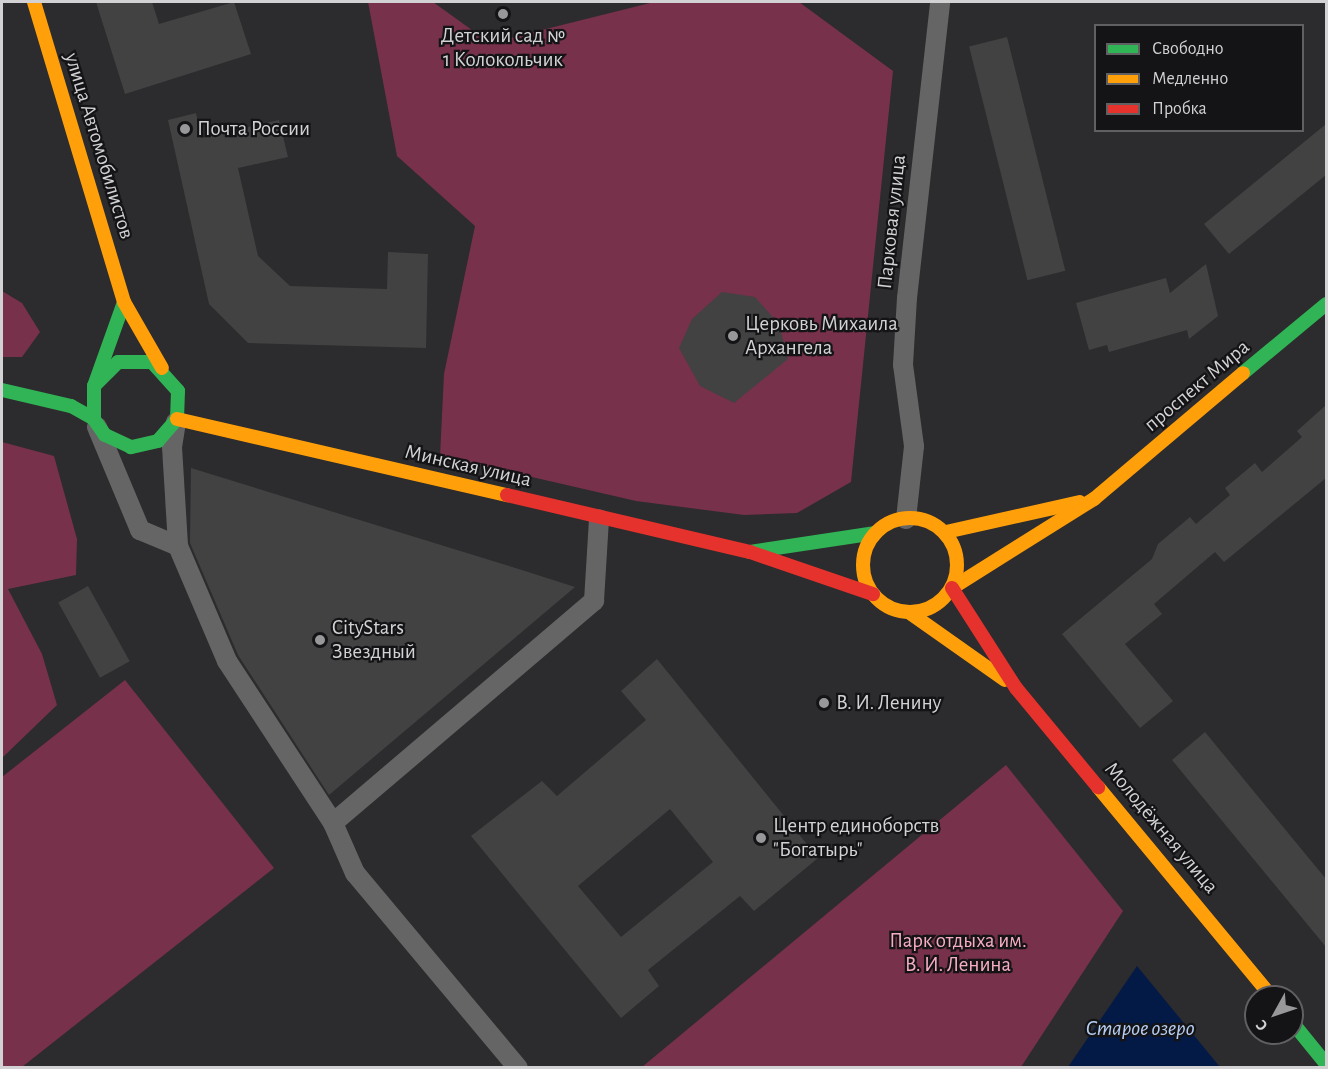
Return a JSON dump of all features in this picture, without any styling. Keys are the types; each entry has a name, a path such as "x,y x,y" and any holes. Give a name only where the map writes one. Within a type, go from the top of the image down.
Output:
{"street":[{"name":"улица Автомобилистов","path":"34,2 124,302 162,368"},
{"name":"Парковая улица","path":"906,519 914,446 903,365 907,298 940,2"},
{"path":"124,302 93,390 95,422 140,530 178,546"},
{"name":"проспект Мира","path":"952,588 1094,499 1326,304"},
{"path":"36,396 93,390 108,368 129,359 162,368 178,391 177,419 172,447 178,546 227,661 333,823 355,873 518,1068"},
{"path":"2,390 36,396 95,422 117,444 131,447 158,441 177,419"},
{"name":"Минская улица","path":"177,419 599,519 750,552 873,594"},
{"name":"проспект Мира","path":"946,532 1094,499"},
{"path":"919,518 946,532 958,568 952,588 940,602 910,613 890,608 873,594 863,570 876,533 906,519 919,518"},
{"path":"333,823 594,601 599,519"},
{"name":"Минская улица","path":"750,552 876,533"},
{"name":"Молодёжная улица","path":"952,588 1016,688 1262,985"},
{"name":"Молодёжная улица","path":"910,613 1016,688"},
{"path":"1304,1037 1326,1064"}],"green space":[{"path":"368,2 433,2 490,43 654,2 799,2 893,71 851,482 797,513 744,515 636,501 440,456 444,374 475,226 397,156"},
{"path":"2,291 22,303 40,332 22,357 2,357"},
{"path":"2,442 54,456 77,539 76,575 8,589 42,654 57,705 2,758"},
{"path":"125,680 274,868 22,1067 2,1067 2,777"},
{"name":"Парк отдыха им. В. И. Ленина","path":"1006,765 1123,911 1021,1067 642,1067"}],"water":[{"name":"Старое озеро","path":"1137,966 1220,1067 1068,1067"}],"building":[{"path":"96,2 152,2 159,24 234,2 251,54 125,94"},
{"path":"1007,37 1065,271 1027,280 969,46"},
{"path":"196,113 201,138 279,120 288,157 238,168 258,256 290,286 387,289 388,252 428,254 426,348 248,343 209,304 168,120"},
{"path":"1326,124 1326,175 1229,254 1204,224"},
{"path":"1206,264 1218,316 1189,339 1187,330 1109,352 1107,345 1089,350 1076,303 1166,278 1170,293"},
{"name":"Церковь Михаила Архангела","path":"722,292 755,297 779,324 788,359 734,403 700,386 679,348 692,319"},
{"path":"1326,405 1326,478 1224,562 1215,552 1154,604 1162,614 1125,644 1173,701 1140,728 1062,634 1152,559 1158,544 1190,517 1196,524 1230,495 1225,488 1255,463 1262,472 1302,437 1297,431"},
{"path":"191,468 575,587 329,795 238,655 190,543"},
{"path":"88,586 130,661 100,678 58,602"},
{"path":"657,659 818,858 754,911 740,896 648,970 659,986 621,1018 471,836 542,781 557,796 646,720 621,691","holes":["670,809 713,862 621,937 578,886"]},
{"path":"1205,732 1326,879 1326,947 1172,760"}],"traffic: fast":[{"path":"94,386 118,362 152,362 178,391 177,419 158,441 131,447 105,435 94,419 94,386 124,302"},
{"path":"1243,373 1326,304"},
{"path":"2,390 71,406 94,419"},
{"path":"750,552 876,533"},
{"path":"1304,1037 1326,1064"}],"traffic: slow":[{"path":"34,2 124,302 162,368"},
{"path":"952,588 1094,499 1243,373"},
{"path":"177,419 507,495"},
{"path":"946,532 1080,502"},
{"path":"910,518 928,522 943,532 953,547 957,565 953,583 943,598 928,608 910,612 892,608 877,598 867,583 863,565 867,547 877,532 892,522 910,518"},
{"path":"910,613 1005,680"},
{"path":"1098,787 1262,985"}],"traffic: jam":[{"path":"507,495 750,552 873,594"},
{"path":"952,588 1016,688 1098,787"}],"place":[{"name":"Детский сад № 1 Колокольчик","path":"503,14"},
{"name":"Почта России","path":"185,129"},
{"name":"Церковь Михаила Архангела","path":"733,336"},
{"name":"CityStars Звездный","path":"320,640"},
{"name":"В. И. Ленину","path":"824,703"},
{"name":"Центр единоборств \"Богатырь\"","path":"761,838"}]}
